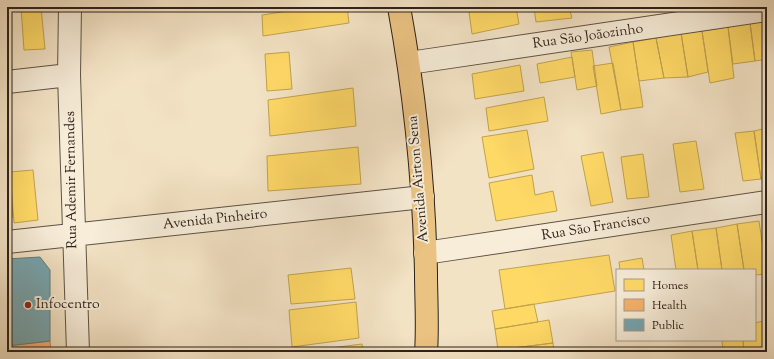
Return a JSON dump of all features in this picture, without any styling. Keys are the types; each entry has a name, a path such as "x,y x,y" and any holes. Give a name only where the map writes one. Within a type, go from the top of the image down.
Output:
{"main road":[{"name":"Avenida Airton Sena","path":"399,7 409,63 423,197 426,352"}],"street":[{"name":"Rua Ademir Fernandes","path":"70,7 69,75 73,236 78,352"},
{"name":"Rua São Joãozinho","path":"409,63 767,10"},
{"path":"7,82 69,75"},
{"name":"Avenida Pinheiro","path":"7,242 423,197"},
{"name":"Rua São Francisco","path":"425,254 767,202"}],"building: Homes":[{"path":"21,7 41,7 45,49 24,50"},
{"path":"314,7 347,7 349,23 263,36 262,15"},
{"path":"469,7 494,7 469,12"},
{"path":"494,7 516,7 519,24 472,34 469,12"},
{"path":"534,7 569,7 572,18 536,22"},
{"path":"767,21 767,59 755,61 750,23"},
{"path":"750,23 755,61 733,64 728,27"},
{"path":"728,27 734,78 710,83 702,31"},
{"path":"702,31 708,72 688,77 681,33"},
{"path":"681,33 688,77 664,78 656,38"},
{"path":"656,38 664,78 639,81 633,42"},
{"path":"633,42 643,107 621,110 609,47"},
{"path":"592,50 597,86 577,90 571,52"},
{"path":"289,52 292,89 267,91 265,54"},
{"path":"572,57 575,77 540,83 537,64"},
{"path":"613,63 621,110 601,114 593,66"},
{"path":"520,65 524,91 475,99 472,74"},
{"path":"353,88 356,126 270,136 268,100"},
{"path":"544,97 548,121 489,131 486,108"},
{"path":"767,128 767,178 761,179 754,131"},
{"path":"527,130 534,169 489,178 482,137"},
{"path":"754,131 761,179 743,181 735,133"},
{"path":"696,141 704,189 680,192 673,144"},
{"path":"358,147 361,184 268,191 267,156"},
{"path":"603,152 613,202 591,206 581,156"},
{"path":"643,154 649,197 627,199 621,157"},
{"path":"33,170 38,220 14,223 10,172"},
{"path":"532,175 535,195 553,191 557,211 496,221 489,183"},
{"path":"7,176 10,176 13,217 7,218"},
{"path":"759,221 767,274 756,275 756,269 744,269 737,224"},
{"path":"737,224 744,269 722,269 716,228"},
{"path":"716,228 722,269 698,269 692,231"},
{"path":"692,231 698,269 676,269 671,235"},
{"path":"609,255 615,291 505,309 499,270"},
{"path":"642,258 644,269 620,269 619,262"},
{"path":"351,268 355,299 291,304 288,275"},
{"path":"356,302 359,338 292,347 289,310"},
{"path":"534,304 538,322 495,329 492,311"},
{"path":"549,320 553,343 498,350 495,329"},
{"path":"763,321 767,352 744,352 743,341 756,341 756,323"},
{"path":"722,341 743,341 744,352 723,352"},
{"path":"553,343 554,352 498,352 498,350"},
{"path":"362,344 363,352 299,352"}],"building: Health":[{"path":"50,341 51,352 7,352 7,346"}],"building: Public":[{"name":"Infocentro","path":"40,257 50,270 50,341 7,346 7,259"}],"place":[{"name":"Infocentro","path":"28,305"}]}
